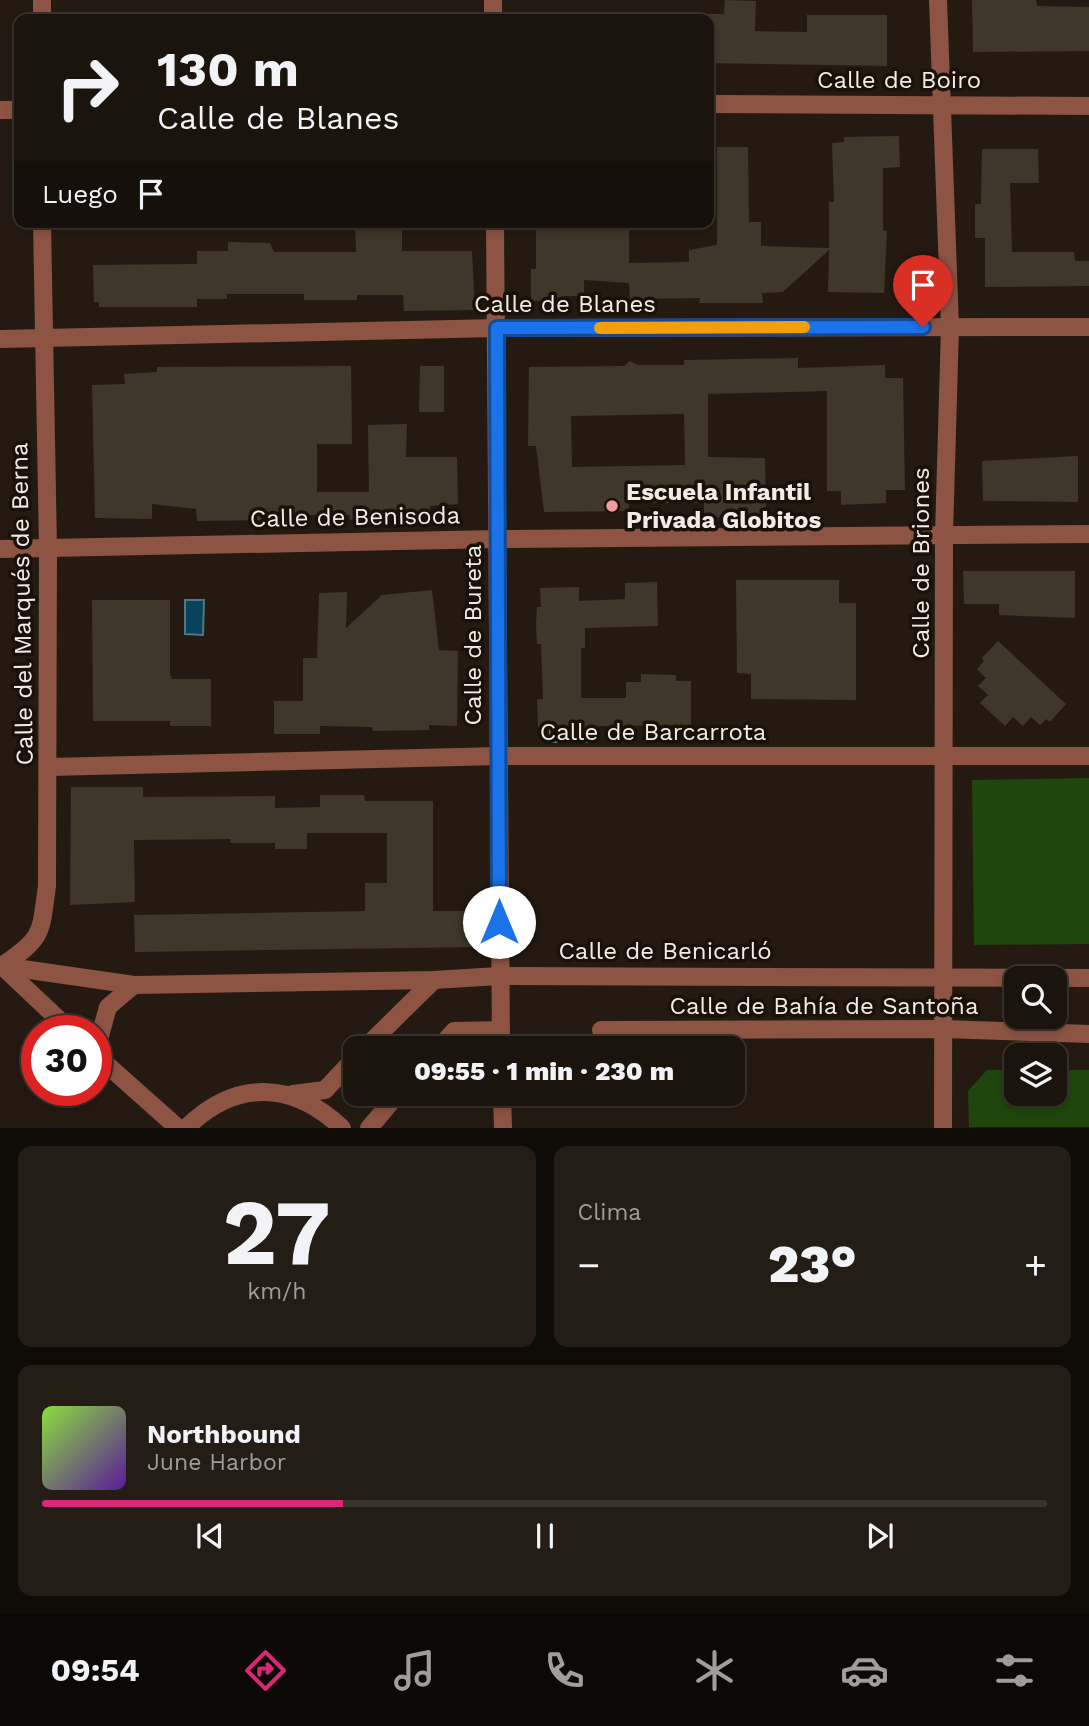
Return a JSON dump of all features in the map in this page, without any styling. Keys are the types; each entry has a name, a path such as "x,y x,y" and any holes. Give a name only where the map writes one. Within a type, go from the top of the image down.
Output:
{"street":[{"name":"Calle de Briones","path":"937,0 950,327 944,535 943,1128"},
{"name":"Calle de Boiro","path":"714,104 1089,106"},
{"name":"Calle del Marqués de Berna","path":"1,965 41,933 47,886 48,548 42,228"},
{"name":"Calle de Bureta","path":"495,228 501,1036"},
{"name":"Calle de Blanes","path":"0,339 497,328 1089,327"},
{"name":"Calle de Benisoda","path":"0,549 497,539 1089,534"},
{"name":"Calle de Barcarrota","path":"48,767 499,756 1089,756"},
{"name":"Calle de Benicarló","path":"1,965 134,985 434,980 499,976 944,977"},
{"path":"1,965 54,1015"},
{"name":"Calle de Bahía de Santoña","path":"944,977 1089,978"},
{"path":"377,1036 434,980"},
{"path":"106,1015 108,1007 134,985"},
{"name":"Calle de Bahía de Santoña","path":"601,1030 943,1029 1089,1034"},
{"path":"450,1036 454,1031 483,1036"},
{"path":"112,1068 177,1128"},
{"path":"186,1128 204,1110 231,1097 261,1091 292,1095 326,1090 343,1071"},
{"path":"292,1095 322,1109 342,1128"},
{"path":"369,1128 388,1106"},
{"path":"502,1106 503,1128"}],"green space":[{"path":"1089,778 1089,944 974,945 972,780"},
{"path":"987,1070 1004,1070 1004,1106 1067,1106 1067,1070 1089,1070 1089,1127 969,1127 968,1091"}],"water":[{"path":"185,600 204,600 203,635 185,634"},
{"path":"550,728 591,728 591,733 588,734 588,742 550,742"}],"building":[{"path":"725,0 756,1 755,31 807,32 807,15 887,15 887,66 714,63 714,14 724,14"},
{"path":"972,0 1036,0 1037,6 1089,7 1089,51 973,52"},
{"path":"899,136 900,167 883,168 883,230 887,231 884,293 828,292 829,250 783,292 762,293 763,303 699,303 700,298 630,299 629,283 584,280 584,296 564,296 564,301 531,301 531,269 536,269 536,228 629,228 629,263 689,262 689,250 717,245 717,147 748,147 749,222 761,222 761,246 829,248 829,202 834,202 832,143 844,142 844,137"},
{"path":"982,149 1038,149 1039,183 1010,183 1012,252 1074,252 1075,261 1089,261 1089,286 985,287 985,238 975,238 975,204 981,204"},
{"path":"355,228 402,228 402,251 472,251 475,310 404,311 403,295 357,295 357,300 304,300 304,294 227,294 227,299 197,299 197,307 99,307 99,302 94,302 93,265 197,264 197,251 228,251 228,242 270,243 274,252 356,252"},
{"path":"798,358 798,368 885,365 885,378 903,378 905,490 886,490 886,503 841,505 841,491 827,491 827,391 708,394 708,457 765,458 766,518 704,517 704,503 629,503 629,511 544,512 536,446 528,446 529,367 624,366 630,361 638,365 684,365 684,360","holes":["684,414 685,465 572,467 571,416"]},
{"path":"351,366 352,444 317,444 317,492 369,492 368,425 407,424 406,457 457,457 458,504 430,506 430,511 407,511 407,520 350,520 350,515 273,515 273,520 197,521 196,509 152,504 152,519 95,518 92,385 125,384 124,374 157,372 157,367"},
{"path":"420,366 444,366 444,412 419,412"},
{"path":"1078,456 1078,502 983,501 982,461"},
{"path":"963,571 1075,571 1075,618 999,615 999,604 964,604"},
{"path":"736,580 839,580 839,603 856,603 856,700 751,699 751,674 737,673"},
{"path":"657,582 658,626 585,628 585,648 581,648 581,698 626,698 626,682 641,682 641,674 676,675 676,681 691,681 691,725 538,727 537,699 543,699 541,644 537,644 536,625 537,607 541,607 540,588 579,587 579,601 625,599 625,583"},
{"path":"432,590 439,650 458,651 457,726 429,725 429,730 373,731 372,727 320,726 320,734 274,734 274,701 303,701 303,658 317,658 319,593 347,592 346,628 382,595"},
{"path":"92,600 170,600 170,674 172,679 211,679 211,726 170,726 170,721 93,721"},
{"path":"998,641 1066,704 1050,722 1046,719 1040,725 1031,717 1023,726 1013,717 1005,726 980,703 988,695 978,686 986,678 977,669 984,661 982,658"},
{"path":"71,787 143,787 143,797 275,796 275,808 320,807 320,795 364,795 365,801 433,801 433,911 474,911 475,947 135,952 134,915 365,911 365,883 387,883 387,833 307,833 307,849 275,849 275,843 230,843 231,839 134,840 135,902 70,905"}],"slow traffic":[{"path":"600,328 804,327"}],"place":[{"name":"Escuela Infantil Privada Globitos","path":"612,506"}],"route":[{"path":"499,922 497,328 923,327"}]}
